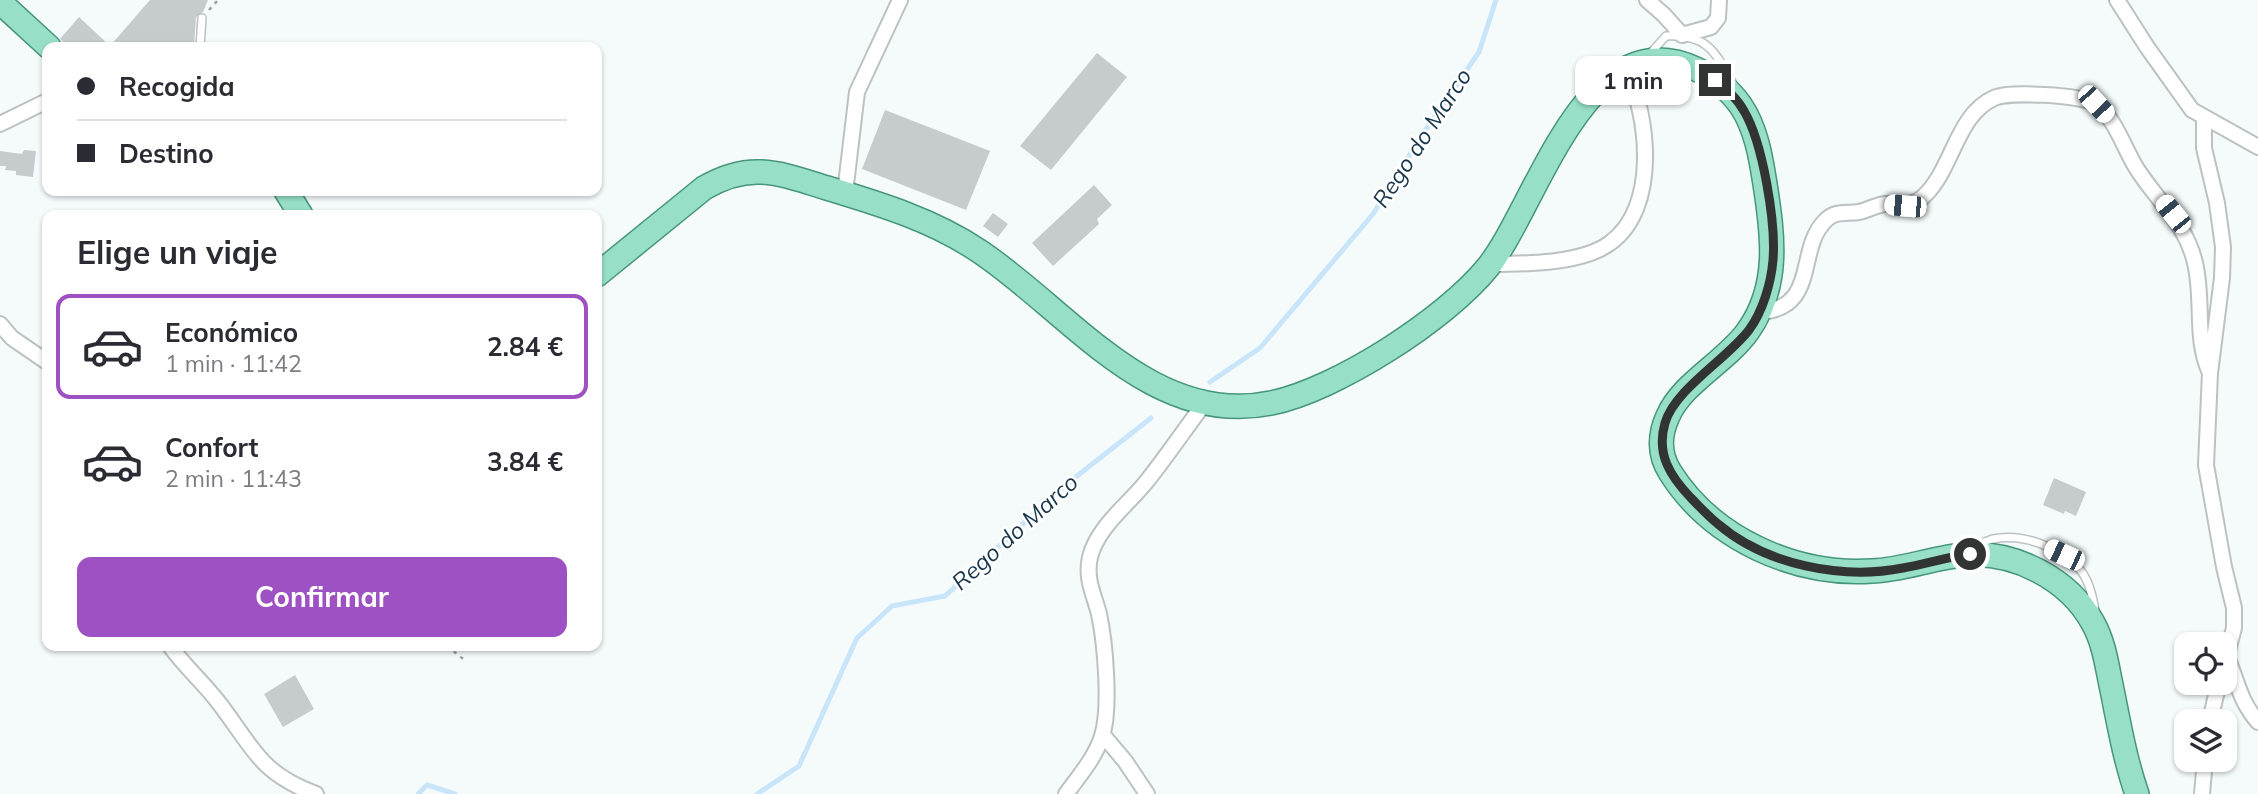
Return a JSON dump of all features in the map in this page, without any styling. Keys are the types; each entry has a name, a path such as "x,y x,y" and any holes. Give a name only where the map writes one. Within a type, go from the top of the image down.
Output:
{"main road":[{"path":"0,2 44,42"},
{"path":"602,271 680,205 724,176 743,171 793,177 917,218 950,232 983,253 1136,374 1161,389 1204,404 1247,407 1273,403 1321,387 1401,341 1450,304 1490,264 1568,126 1588,98 1607,80 1634,66 1659,60 1678,62 1695,68 1724,87 1744,111 1762,163 1773,232 1773,260 1769,287 1751,328 1732,350 1673,406 1666,420 1661,446 1664,460 1672,475 1718,524 1742,540 1787,560 1818,568 1855,572 1903,568 1970,554 1994,556 2031,568 2062,586 2095,626 2104,649 2127,762 2137,794"}],"street":[{"path":"845,193 857,92 900,0"},
{"path":"1647,0 1682,35 1712,27 1717,18 1719,0"},
{"path":"2117,0 2192,110 2258,147"},
{"path":"1490,264 1524,264 1573,257 1611,243 1626,226 1638,204 1645,173 1643,116 1636,90 1634,66"},
{"path":"1759,312 1774,311 1791,301 1801,284 1818,231 1825,220 1839,212 1860,212 1885,204 1905,206 1923,198 1940,176 1966,124 1979,108 1994,98 2009,94 2074,96 2096,104 2108,117 2138,172 2173,214 2186,237 2195,262 2203,358 2210,373"},
{"path":"0,124 42,103"},
{"path":"2204,117 2204,148 2217,203 2223,247 2220,300 2210,373 2206,465 2234,608 2233,632"},
{"path":"0,324 12,338 42,359"},
{"path":"1066,794 1088,764 1103,735 1106,706 1100,617 1089,584 1090,557 1105,529 1147,481 1204,404"},
{"path":"174,651 218,701 250,750 286,781 316,794"},
{"path":"2237,686 2239,696 2258,722"},
{"path":"1103,735 1147,794"},
{"path":"2202,794 2204,772"}],"lane":[{"path":"200,42 202,18"},
{"path":"1634,66 1666,36 1682,35 1704,41 1714,52 1744,111"}],"path":[{"path":"453,651 467,662"}],"building":[{"path":"150,0 208,0 203,12 196,17 194,42 113,42"},
{"path":"79,17 106,42 63,42 60,39"},
{"path":"1097,53 1127,77 1051,170 1020,146"},
{"path":"885,110 990,151 966,210 862,169"},
{"path":"24,150 36,151 33,177 16,175 16,171 5,170 6,166 0,166 0,151 22,154"},
{"path":"1094,185 1112,205 1097,219 1099,224 1053,266 1032,243"},
{"path":"993,213 1008,224 998,237 983,226"},
{"path":"2054,478 2086,492 2076,516 2043,505"},
{"path":"295,675 314,709 283,727 264,694"}],"waterway":[{"name":"Rego do Marco","path":"1210,382 1260,348 1373,214 1422,135 1479,52 1496,0"},
{"name":"Rego do Marco","path":"757,794 799,766 857,638 892,606 945,596 1063,487 1151,418"},
{"name":"Rego do Marco","path":"418,794 427,785 455,794"}],"route":[{"path":"1715,80 1732,94 1753,131 1766,186 1773,232 1773,260 1769,287 1751,328 1732,350 1673,406 1666,420 1661,446 1664,460 1672,475 1718,524 1742,540 1787,560 1846,572 1903,568 1970,554"}]}
